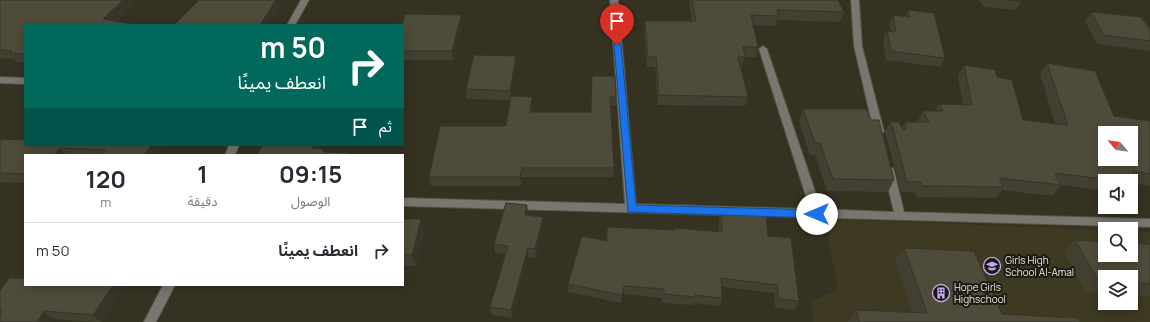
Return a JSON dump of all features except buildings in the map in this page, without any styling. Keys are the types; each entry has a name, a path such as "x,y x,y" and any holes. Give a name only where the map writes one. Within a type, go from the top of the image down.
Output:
{"street":[{"path":"292,24 305,0"},
{"path":"614,0 631,209"},
{"path":"856,0 858,46 882,142"},
{"path":"763,49 817,214"},
{"path":"0,80 24,81"},
{"path":"887,164 900,216"},
{"path":"404,202 1150,223"},
{"path":"150,322 168,286"}],"shaded area":[{"name":"Girls High School Al-Amal","path":"825,219 1098,230 1098,262 1138,262 1138,231 1150,232 1150,322 814,322 811,301 838,290"}],"place":[{"name":"Girls High School Al-Amal","path":"992,266"},
{"name":"Hope Girls Highschool","path":"941,293"}],"route":[{"path":"617,45 631,209 817,214"}]}
